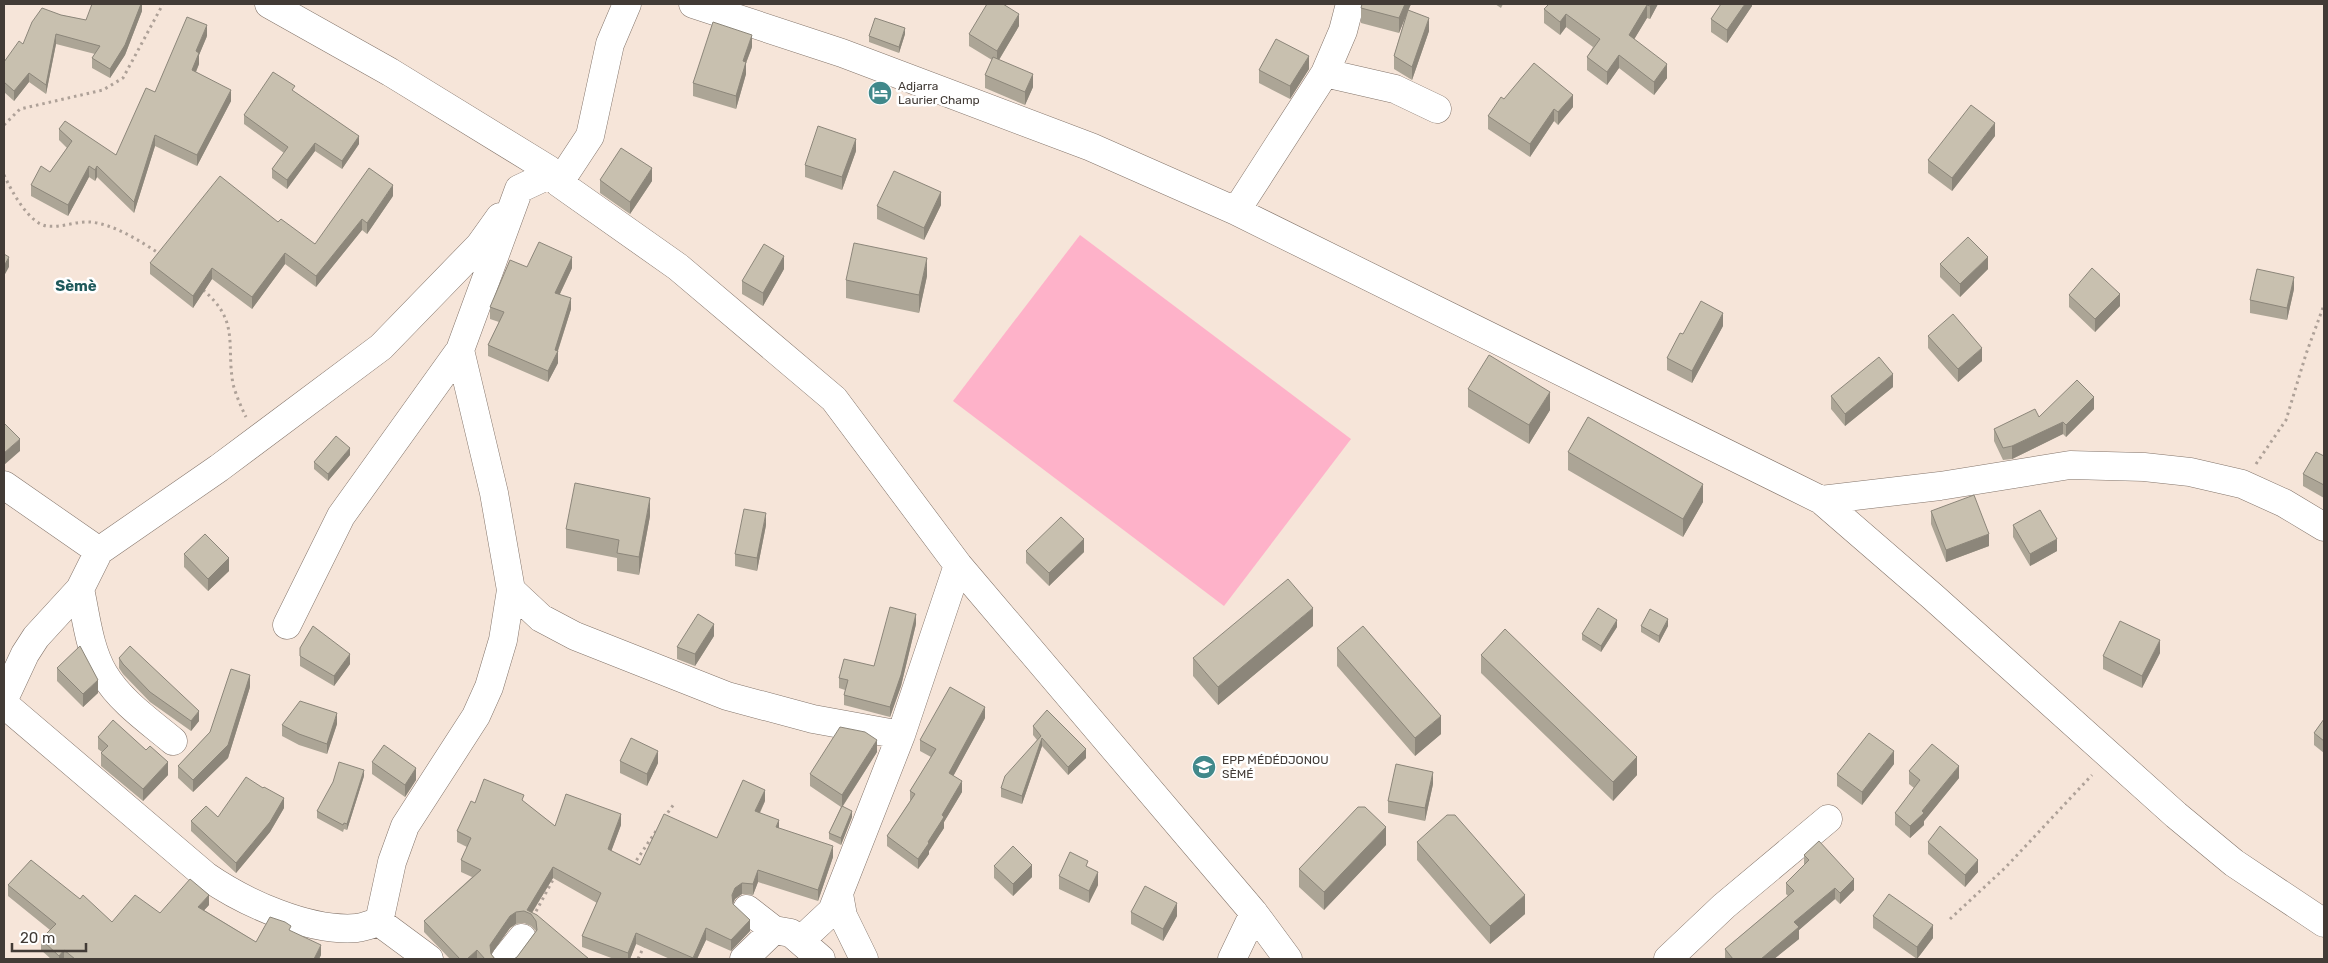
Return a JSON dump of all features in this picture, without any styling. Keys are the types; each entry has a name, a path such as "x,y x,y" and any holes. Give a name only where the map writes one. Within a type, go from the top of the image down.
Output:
{"street":[{"path":"269,4 390,72 556,178 678,267 834,399 958,565 1254,913 1288,959"},
{"path":"4,699 25,654 36,637 80,589 99,551 258,439 381,347 480,245 520,189 556,178 590,136 610,44 627,4"},
{"path":"694,4 842,53 1091,147 1236,210 1821,500 2234,863 2322,916"},
{"path":"1236,210 1325,73 1343,31 1350,4"},
{"path":"1325,73 1395,89 1437,109"},
{"path":"287,624 340,516 460,350 520,189"},
{"path":"379,922 392,862 405,826 476,716 489,687 503,640 510,590 494,493 460,350"},
{"path":"1821,500 1940,486 2070,465 2172,470 2242,484 2284,502 2324,527"},
{"path":"4,485 99,551"},
{"path":"801,940 832,911 901,735 958,565"},
{"path":"80,589 95,652 104,674 129,704 172,741"},
{"path":"510,590 542,618 574,636 727,696 813,719 901,735"},
{"path":"4,704 206,876 235,894 267,909 298,920 332,927 359,928 379,922"},
{"path":"1668,959 1717,912 1828,819"},
{"path":"839,894 843,916 864,959"},
{"path":"746,909 774,930 791,933 821,959"},
{"path":"1232,959 1254,913"},
{"path":"379,922 429,959"},
{"path":"744,959 774,930"},
{"path":"504,959 522,938"}],"path":[{"path":"4,125 20,108 104,90 123,78 163,4"},
{"path":"4,175 13,194 39,224 48,227 89,222 102,224 144,244 166,259"},
{"path":"199,287 226,316 232,339 234,386 258,439"},
{"path":"2242,484 2286,420 2306,354 2324,305"},
{"path":"1950,919 2006,867 2110,756"},
{"path":"664,819 674,804"},
{"path":"632,873 634,864 659,827"},
{"path":"625,862 634,864"},
{"path":"522,938 560,868"},
{"path":"638,959 646,941"}],"shaded area":[{"path":"1080,235 1351,439 1224,606 953,401"}],"building":[{"path":"92,4 141,4 125,45 110,69 92,58 100,46 56,34 46,85 29,73 14,91 4,82 4,62 19,41 23,44 32,22 42,8 61,15 86,20"},
{"path":"987,4 1003,4 1019,14 997,51 969,34"},
{"path":"1362,4 1405,4 1399,18 1361,8"},
{"path":"1549,4 1651,4 1650,6 1647,5 1629,35 1667,64 1654,82 1619,55 1607,72 1587,57 1600,39 1566,14 1560,22 1544,9"},
{"path":"1721,4 1745,4 1727,30 1711,19"},
{"path":"1408,10 1429,18 1412,67 1394,56"},
{"path":"187,17 207,25 196,51 199,53 192,70 231,90 197,155 155,135 134,202 97,166 95,170 89,166 68,205 31,185 41,166 50,172 72,141 59,129 65,121 116,155 146,88 155,92"},
{"path":"875,18 905,28 899,47 869,36"},
{"path":"713,22 752,35 743,61 746,62 736,96 693,83"},
{"path":"1276,39 1309,56 1290,86 1259,70"},
{"path":"993,57 1033,74 1025,92 985,75"},
{"path":"1534,63 1573,95 1558,112 1554,109 1530,144 1488,116 1501,97 1504,99"},
{"path":"273,72 295,86 292,90 359,136 342,161 315,143 287,180 272,169 288,147 244,115"},
{"path":"1971,105 1995,123 1952,178 1928,160"},
{"path":"818,126 856,139 842,177 805,165"},
{"path":"621,148 652,168 630,202 600,180"},
{"path":"369,168 393,185 367,223 362,219 316,276 285,253 252,297 212,268 193,296 150,263 220,176 278,222 281,219 315,244"},
{"path":"894,171 941,192 924,228 877,206"},
{"path":"1968,237 1988,257 1960,284 1940,264"},
{"path":"539,242 572,257 555,293 571,298 555,350 558,351 548,371 488,345 504,312 490,307 510,260 527,267"},
{"path":"854,243 927,258 919,295 846,280"},
{"path":"764,244 784,256 763,293 742,281"},
{"path":"4,254 9,257 4,266"},
{"path":"2092,268 2120,294 2095,319 2069,295"},
{"path":"2257,269 2294,277 2287,308 2250,300"},
{"path":"1701,301 1723,313 1692,371 1667,358 1680,333 1683,334"},
{"path":"1953,314 1982,348 1958,369 1928,336"},
{"path":"1489,355 1550,392 1529,425 1468,389"},
{"path":"1879,357 1893,374 1845,414 1831,396"},
{"path":"2077,380 2094,397 2066,425 2063,422 2012,446 2003,448 1994,429 2035,409 2039,417"},
{"path":"1588,417 1703,484 1683,519 1568,452"},
{"path":"4,423 20,439 4,453"},
{"path":"336,436 350,448 328,474 314,462"},
{"path":"2316,452 2324,456 2324,485 2303,474"},
{"path":"575,483 650,498 639,557 617,553 619,540 566,529"},
{"path":"1974,495 1989,534 1946,550 1931,511"},
{"path":"744,509 766,513 757,558 735,554"},
{"path":"2040,510 2057,539 2030,554 2013,525"},
{"path":"1061,517 1084,539 1049,573 1026,551"},
{"path":"205,534 229,558 208,579 184,554"},
{"path":"1288,579 1313,608 1218,687 1193,658"},
{"path":"890,607 916,614 901,675 890,707 844,695 848,680 839,678 844,659 874,666"},
{"path":"1598,608 1617,620 1601,646 1582,634"},
{"path":"1650,609 1668,619 1659,636 1641,626"},
{"path":"698,614 714,624 695,654 677,647"},
{"path":"2120,621 2160,640 2142,676 2103,656"},
{"path":"313,626 350,654 334,676 300,656 300,648"},
{"path":"1363,626 1441,716 1415,738 1337,648"},
{"path":"1505,629 1637,757 1613,782 1481,655"},
{"path":"80,646 98,680 83,694 57,668"},
{"path":"130,646 199,711 191,721 150,692 123,664 119,658"},
{"path":"231,669 250,675 228,745 193,780 178,766 210,732"},
{"path":"950,687 985,707 949,773 962,781 942,815 944,817 918,859 887,836 915,794 910,791 936,749 920,740"},
{"path":"300,701 337,713 327,744 299,734 282,725"},
{"path":"1047,710 1086,749 1068,767 1042,738 1022,796 1001,788 1005,776 1041,736 1033,726"},
{"path":"2324,719 2324,741 2314,733"},
{"path":"113,720 146,750 150,746 168,762 143,789 101,753 108,746 98,737"},
{"path":"840,727 865,732 877,740 842,795 810,774"},
{"path":"1869,733 1894,751 1862,792 1837,774"},
{"path":"631,738 658,751 647,774 620,761"},
{"path":"1932,744 1959,766 1922,811 1924,813 1910,826 1895,813 1920,780 1909,771"},
{"path":"384,745 416,768 405,785 372,762"},
{"path":"339,762 364,770 347,824 344,823 343,825 317,811 333,782"},
{"path":"1396,764 1433,772 1425,808 1388,801"},
{"path":"246,777 284,798 270,822 236,863 191,821 206,806 218,817"},
{"path":"484,779 524,795 522,800 555,826 566,794 621,814 608,849 640,865 664,814 717,838 743,780 765,790 755,811 779,820 776,827 833,846 818,890 758,870 753,884 742,883 735,888 732,895 733,904 750,920 731,940 706,928 693,958 636,933 628,953 582,936 601,893 553,867 527,910 537,915 589,959 514,959 537,930 536,921 531,914 524,911 516,912 510,916 490,945 491,954 495,959 485,959 477,950 467,959 460,959 424,921 481,870 461,860 471,838 457,831 471,801 475,803"},
{"path":"842,806 852,811 841,838 829,833"},
{"path":"1358,807 1365,807 1386,827 1324,892 1299,869"},
{"path":"1447,815 1455,815 1525,895 1490,926 1417,842"},
{"path":"1940,826 1978,860 1965,875 1928,842"},
{"path":"1819,841 1854,879 1840,893 1835,888 1794,922 1799,927 1761,959 1733,959 1725,949 1794,891 1786,883 1809,860 1804,855"},
{"path":"1013,846 1032,865 1013,884 994,866"},
{"path":"1070,852 1088,861 1086,866 1098,872 1089,891 1059,876"},
{"path":"31,860 80,899 83,895 112,922 135,895 160,913 190,879 209,895 198,907 256,942 270,917 285,922 291,926 289,930 321,945 314,959 75,959 64,950 59,956 41,939 56,924 8,885"},
{"path":"1145,886 1177,903 1163,929 1131,912"},
{"path":"1889,894 1933,925 1917,947 1873,916"}],"place":[{"name":"Adjarra Laurier Champ","path":"880,93"},
{"name":"EPP MÉDÉDJONOU SÈMÉ","path":"1204,767"}],"district":[{"name":"Sèmè","path":"76,286"}]}
